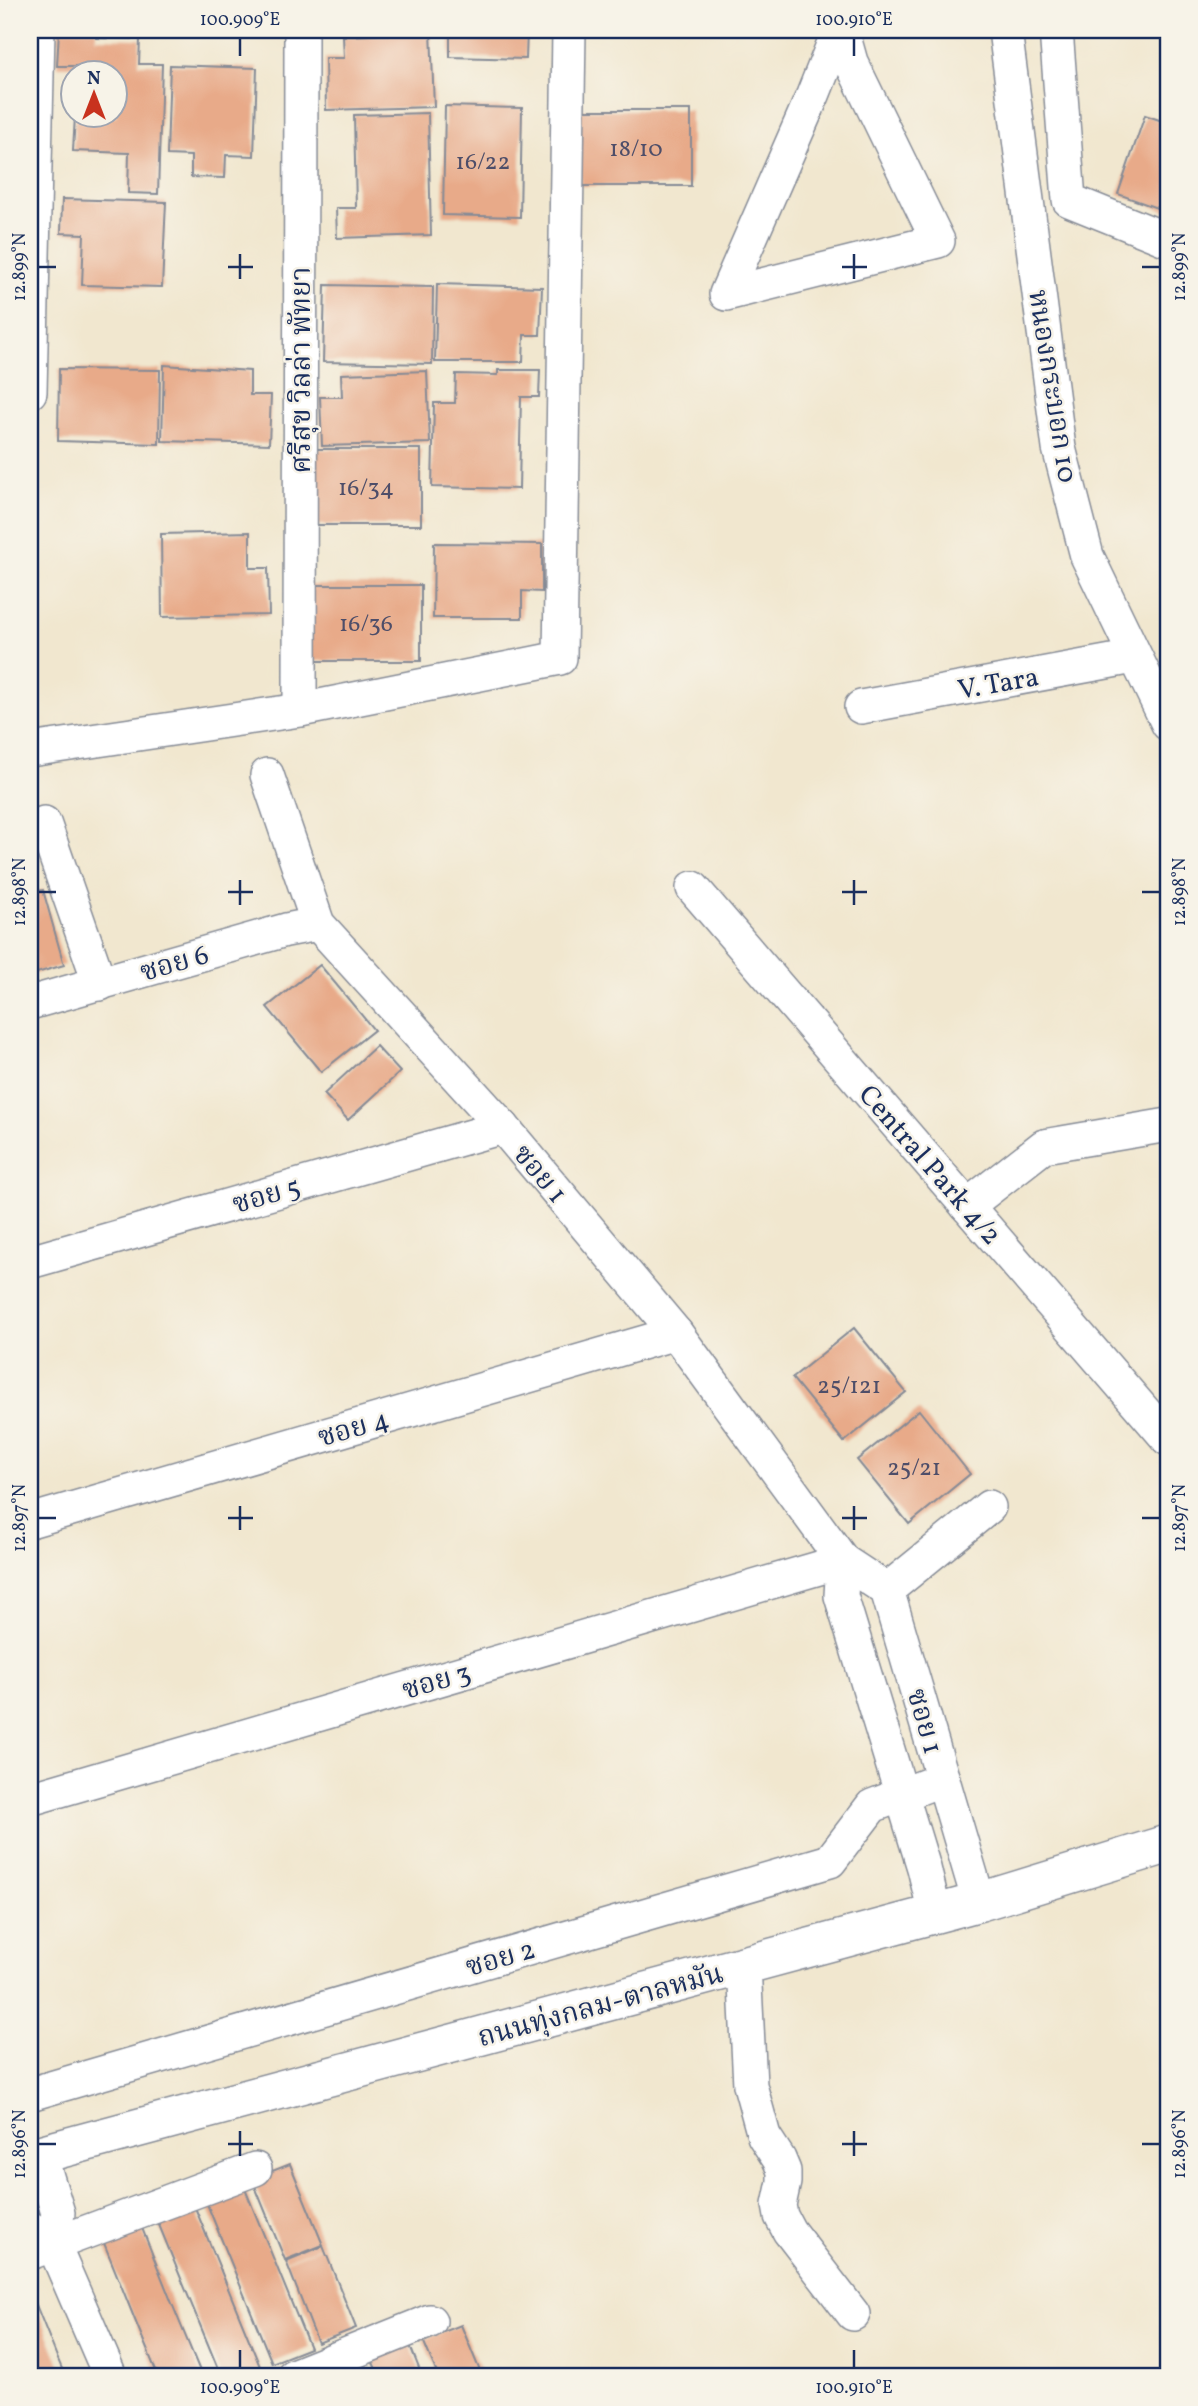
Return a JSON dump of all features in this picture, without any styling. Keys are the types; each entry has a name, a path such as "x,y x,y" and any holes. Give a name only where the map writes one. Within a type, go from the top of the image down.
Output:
{"street":[{"path":"30,392 38,30"},
{"name":"ศรีสุข วิลล่า พัทยา","path":"300,710 301,30"},
{"path":"30,750 300,710 560,658 569,30"},
{"path":"840,30 850,62 938,241 726,294 840,30"},
{"name":"หนองกระบอก 10","path":"1005,30 1059,448 1087,556 1168,724"},
{"path":"1056,30 1069,200 1168,240"},
{"name":"V. Tara","path":"861,707 1134,657"},
{"name":"ซอย 1","path":"267,775 318,924 503,1127 676,1333 843,1561 887,1590 979,1902"},
{"path":"44,823 100,984"},
{"name":"Central Park 4/2","path":"694,888 1168,1439"},
{"name":"ซอย 6","path":"30,1003 286,930 318,924"},
{"path":"967,1206 1044,1146 1168,1125"},
{"name":"ซอย 5","path":"30,1262 503,1127"},
{"name":"ซอย 4","path":"30,1521 676,1333"},
{"path":"887,1590 989,1507"},
{"name":"ซอย 1","path":"843,1561 841,1595 924,1868 935,1914"},
{"name":"ซอย 3","path":"30,1799 843,1561"},
{"name":"ซอย 2","path":"30,2094 830,1861 872,1806 943,1779"},
{"name":"ถนนทุ่งกลม-ตาลหมัน","path":"35,2156 979,1902 1168,1844"},
{"path":"744,1965 750,2085 764,2136 784,2171 779,2205 781,2216 789,2231 853,2314"},
{"path":"35,2156 58,2213 37,2242"},
{"path":"37,2242 255,2169"},
{"path":"37,2242 110,2376"},
{"path":"293,2376 429,2321"}],"building":[{"path":"59,30 96,30 96,38 140,39 139,64 162,64 158,194 128,193 129,153 73,151 74,130 130,130 130,60 60,60 60,66 57,66"},
{"path":"450,30 527,30 526,59 450,57"},
{"path":"396,31 431,31 434,107 326,110 325,58 344,58 343,36 396,34"},
{"path":"170,65 257,68 254,156 226,155 225,178 191,177 191,156 167,155"},
{"path":"445,106 522,108 520,217 443,215"},
{"path":"580,110 691,110 691,186 580,186"},
{"path":"428,113 431,235 337,238 336,208 356,208 354,115"},
{"path":"1145,115 1168,123 1168,212 1118,194"},
{"path":"62,199 166,202 162,287 82,285 84,234 61,233"},
{"path":"437,284 542,287 540,335 524,335 523,362 435,362"},
{"path":"325,285 433,287 432,364 323,362"},
{"path":"164,365 250,371 250,395 271,395 269,444 162,441"},
{"path":"59,369 160,370 159,444 58,441"},
{"path":"498,370 540,370 539,397 521,397 519,489 432,487 434,403 455,403 456,374 498,375"},
{"path":"427,371 430,443 322,446 320,397 342,397 341,374"},
{"path":"310,449 421,449 421,525 310,525"},
{"path":"250,532 250,568 268,568 269,615 162,617 161,534"},
{"path":"434,543 542,544 542,592 522,591 522,618 433,618"},
{"path":"310,585 421,585 421,661 310,661"},
{"path":"43,890 64,965 30,975 30,893"},
{"path":"320,965 374,1030 321,1072 267,1007"},
{"path":"376,1046 400,1072 348,1120 324,1094"},
{"path":"854,1328 906,1392 844,1442 792,1378"},
{"path":"919,1410 970,1474 909,1524 857,1460"},
{"path":"290,2164 323,2245 285,2260 252,2179"},
{"path":"243,2184 310,2348 272,2363 205,2199"},
{"path":"194,2205 261,2369 242,2376 221,2376 157,2220"},
{"path":"140,2223 202,2376 158,2376 135,2320 102,2238"},
{"path":"323,2246 356,2328 318,2343 286,2261"},
{"path":"30,2290 57,2357 65,2376 30,2376"},
{"path":"461,2325 482,2376 438,2376 423,2340"},
{"path":"409,2343 422,2376 379,2376 371,2358"},
{"path":"362,2365 367,2376 333,2376"}]}
